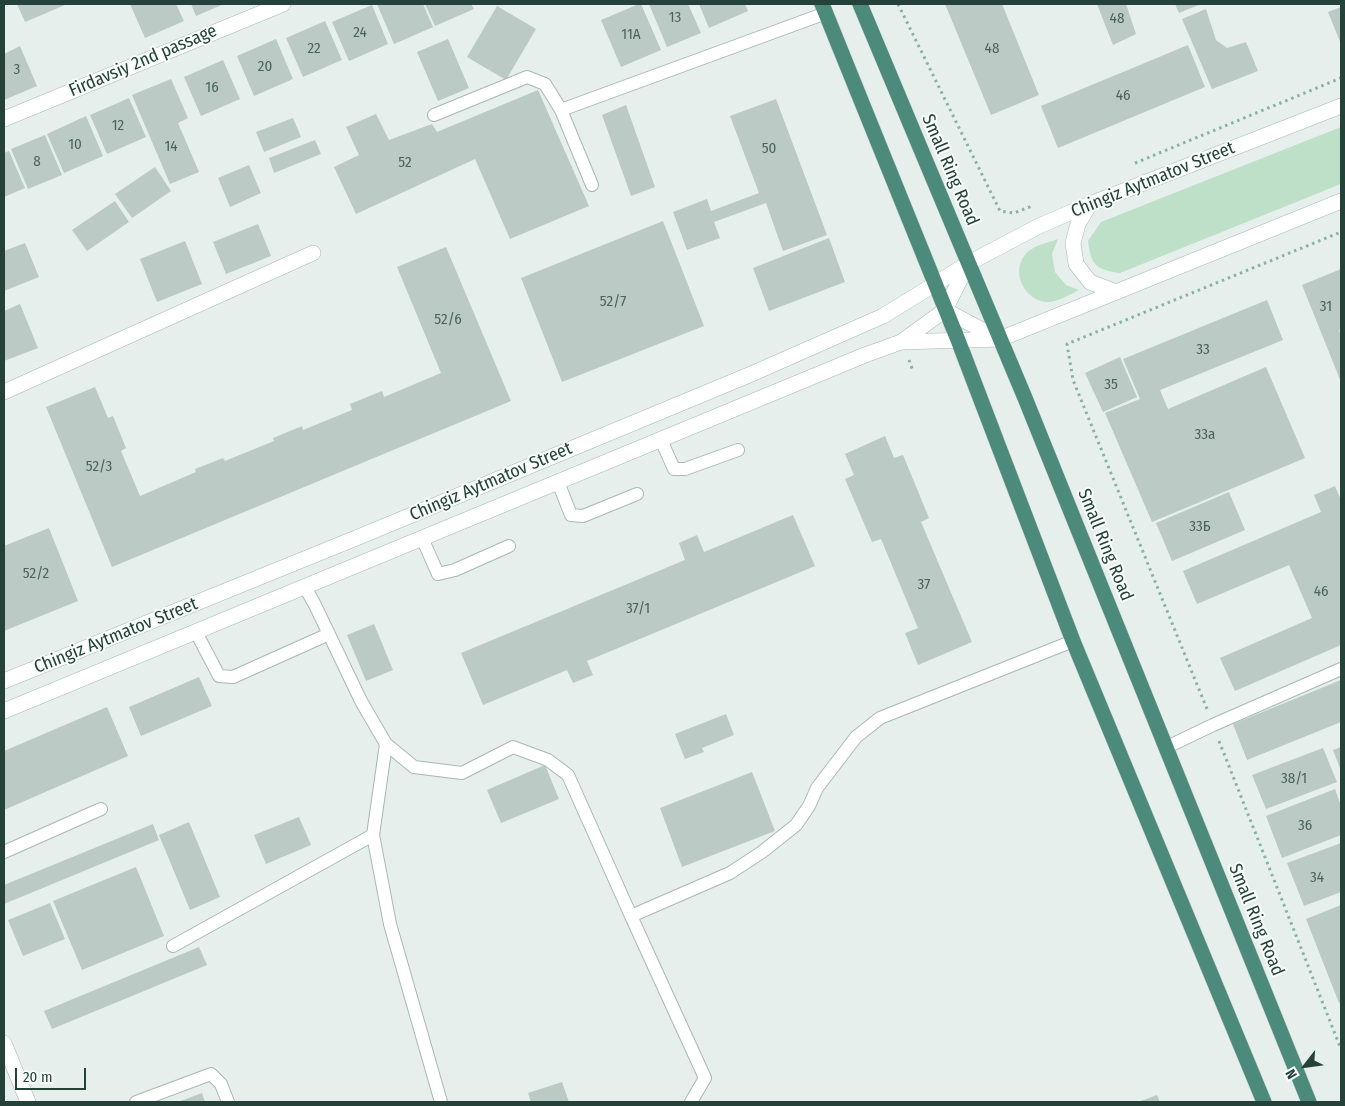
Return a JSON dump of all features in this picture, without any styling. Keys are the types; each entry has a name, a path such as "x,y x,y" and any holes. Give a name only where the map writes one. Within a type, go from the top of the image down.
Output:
{"highway":[{"name":"Small Ring Road","path":"860,4 969,263 1309,1102"},
{"path":"824,8 958,340 1073,641 1264,1102"}],"main road":[{"name":"Firdavsiy 2nd passage","path":"4,119 283,4"},
{"name":"Chingiz Aytmatov Street","path":"4,681 371,532 749,375 883,316 969,263 1039,226 1090,204 1341,106"},
{"name":"Chingiz Aytmatov Street","path":"901,342 1000,339 1341,201"},
{"path":"1090,204 1078,224 1073,243 1076,264 1090,282 1116,292"},
{"path":"4,392 313,253"},
{"name":"Chingiz Aytmatov Street","path":"4,711 864,355 901,342 945,310 969,263"},
{"path":"945,310 1000,339"},
{"path":"4,1043 28,1102"}],"lane":[{"path":"561,110 824,8"},
{"path":"434,115 527,77 545,84 561,110 592,185"},
{"path":"661,440 674,469 685,468 738,450"},
{"path":"558,482 571,515 583,516 637,494"},
{"path":"422,538 438,574 455,570 509,546"},
{"path":"305,587 361,701 386,744 414,767 462,773 513,747 548,760 568,776 705,1078 691,1102"},
{"path":"196,632 219,676 233,677 328,634"},
{"path":"631,916 730,873 762,852 796,825 818,788 856,737 880,718 1073,641"},
{"path":"1167,748 1213,725 1341,669"},
{"path":"386,744 373,835 390,924 441,1102"},
{"path":"4,852 101,809"},
{"path":"173,946 373,835"},
{"path":"136,1102 211,1074 221,1084 228,1102"}],"path":[{"path":"898,4 1000,211 1014,213 1032,206"},
{"path":"1132,164 1341,78"},
{"path":"1073,380 1067,344 1341,232"},
{"path":"909,359 914,370"}],"green space":[{"path":"1341,127 1341,184 1120,273 1100,268 1093,261 1088,241 1101,222"},
{"path":"1058,239 1052,254 1055,272 1066,285 1079,290 1054,301 1041,301 1026,291 1019,275 1020,266 1023,257 1030,250"}],"building":[{"path":"17,4 64,4 65,5 25,22"},
{"path":"130,4 176,4 184,21 145,38"},
{"path":"191,4 224,4 196,16"},
{"path":"377,4 423,4 433,27 394,44"},
{"path":"425,4 471,4 474,9 435,26"},
{"path":"641,4 661,50 621,67 601,20"},
{"path":"649,4 688,4 701,33 667,47"},
{"path":"699,4 745,4 748,11 709,28"},
{"path":"945,4 1002,4 1039,95 991,115"},
{"path":"1097,4 1126,4 1136,34 1113,45"},
{"path":"1175,4 1201,4 1179,13"},
{"path":"372,5 388,44 349,61 332,22"},
{"path":"497,6 536,29 506,80 467,57"},
{"path":"1341,7 1341,44 1328,12"},
{"path":"1206,9 1216,40 1227,48 1246,42 1258,71 1212,89 1182,19"},
{"path":"325,21 342,60 303,77 286,38"},
{"path":"276,39 293,79 254,96 237,56"},
{"path":"448,39 469,88 438,101 417,52"},
{"path":"1188,45 1205,87 1058,148 1041,106"},
{"path":"20,46 37,86 4,100 4,54"},
{"path":"223,60 240,99 201,116 184,77"},
{"path":"171,79 188,118 178,123 199,172 170,184 132,95"},
{"path":"538,90 589,206 510,239 475,159 356,214 334,167 359,155 346,127 376,114 389,140 432,124 437,132"},
{"path":"129,98 146,137 107,154 90,115"},
{"path":"776,99 827,235 783,251 766,203 714,222 720,238 687,250 673,212 707,199 711,211 759,193 730,116"},
{"path":"626,105 655,187 631,196 602,115"},
{"path":"86,116 103,156 64,173 47,134"},
{"path":"293,118 301,137 264,152 256,132"},
{"path":"45,135 62,175 28,189 11,149"},
{"path":"315,140 321,154 274,173 269,158"},
{"path":"9,151 25,188 4,197 4,153"},
{"path":"249,165 261,193 230,207 218,178"},
{"path":"155,167 171,191 132,218 115,194"},
{"path":"115,201 129,222 87,251 72,230"},
{"path":"663,221 704,326 562,382 521,278"},
{"path":"258,224 271,256 226,274 213,242"},
{"path":"829,238 845,282 769,311 753,268"},
{"path":"185,241 202,284 157,302 140,259"},
{"path":"25,243 39,277 4,291 4,251"},
{"path":"446,247 511,401 112,567 46,407 95,387 108,418 113,416 126,448 121,451 140,496 196,472 195,469 223,458 225,461 274,441 273,438 302,426 303,430 352,410 350,404 382,391 384,397 441,373 397,267"},
{"path":"1341,269 1341,329 1339,330 1341,336 1341,382 1302,285"},
{"path":"1267,300 1283,340 1160,390 1168,409 1266,367 1305,458 1152,522 1105,413 1140,399 1123,359"},
{"path":"20,304 38,348 4,361 4,311"},
{"path":"1120,357 1137,397 1103,412 1085,373"},
{"path":"885,436 894,458 903,455 929,518 921,522 972,642 918,665 905,633 918,628 881,539 872,542 845,479 854,475 845,454"},
{"path":"1335,486 1341,500 1341,645 1235,691 1220,658 1312,618 1289,565 1197,604 1183,571 1321,512 1314,495"},
{"path":"1229,492 1245,530 1172,561 1156,523"},
{"path":"793,515 815,566 587,661 593,675 573,683 567,670 483,705 461,653 685,560 679,543 697,535 704,552"},
{"path":"49,528 78,601 4,631 4,546"},
{"path":"374,624 393,670 366,681 347,635"},
{"path":"199,677 212,706 141,736 129,707"},
{"path":"1341,680 1341,722 1247,760 1233,724"},
{"path":"107,707 128,756 4,810 4,751"},
{"path":"726,714 734,735 702,748 704,752 685,759 675,734"},
{"path":"1341,747 1341,771 1333,750"},
{"path":"1323,748 1337,782 1266,809 1252,775"},
{"path":"545,765 559,799 501,823 487,790"},
{"path":"752,772 775,831 682,867 660,808"},
{"path":"1335,789 1341,806 1341,835 1282,858 1266,816"},
{"path":"299,817 311,845 266,864 254,835"},
{"path":"189,822 220,897 190,910 159,835"},
{"path":"153,824 159,840 4,904 4,885"},
{"path":"1341,843 1341,892 1304,906 1287,863"},
{"path":"136,867 164,936 82,970 53,901"},
{"path":"50,903 65,939 23,956 8,920"},
{"path":"1341,905 1341,1002 1339,1003 1306,919"},
{"path":"199,947 207,965 52,1029 44,1011"},
{"path":"562,1082 569,1102 531,1102 528,1093"},
{"path":"202,1093 205,1102 178,1102"},
{"path":"1157,1095 1160,1102 1138,1102"}]}
